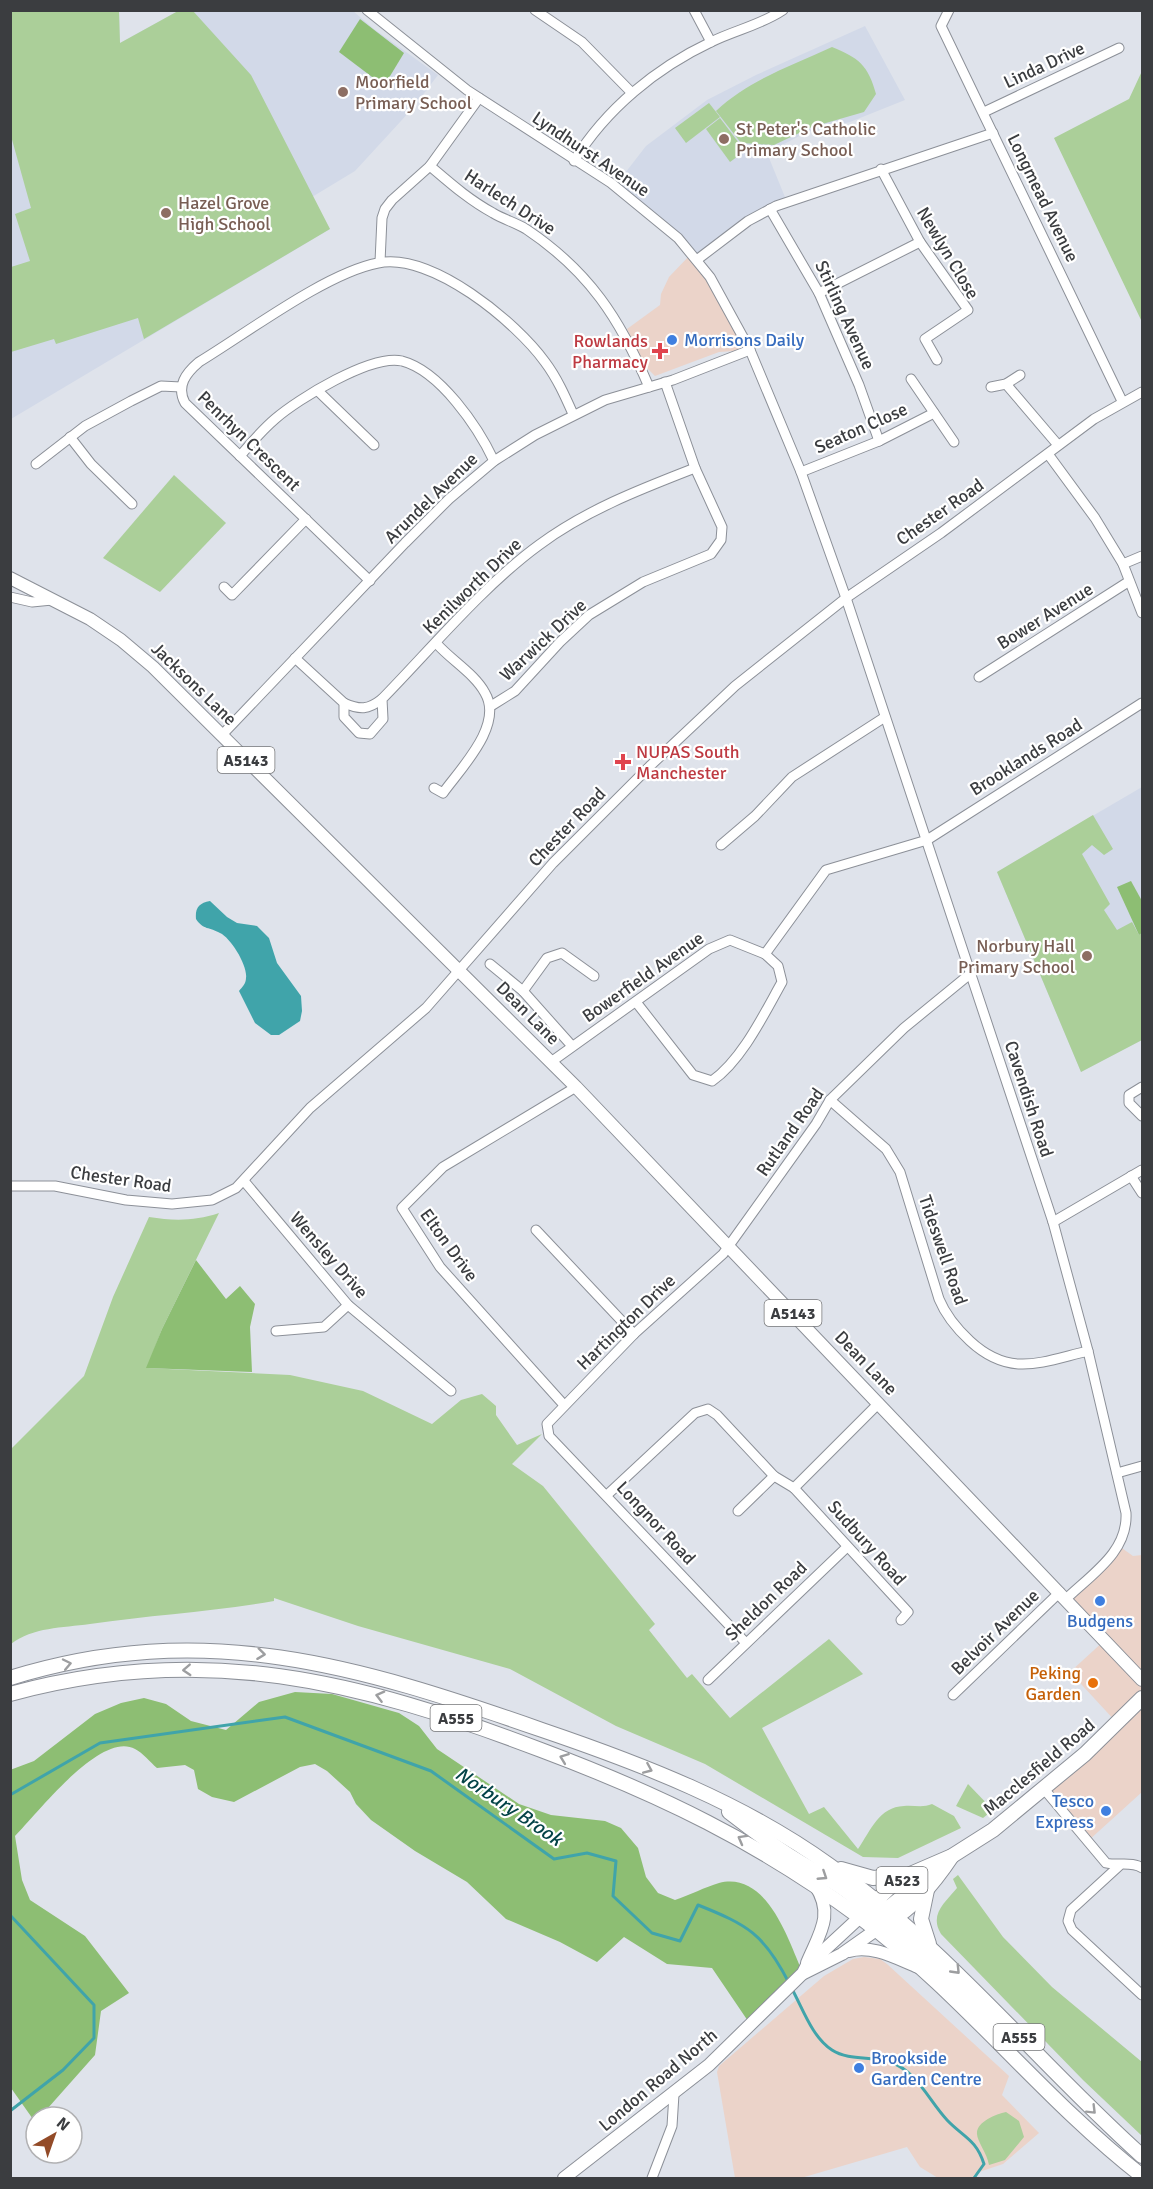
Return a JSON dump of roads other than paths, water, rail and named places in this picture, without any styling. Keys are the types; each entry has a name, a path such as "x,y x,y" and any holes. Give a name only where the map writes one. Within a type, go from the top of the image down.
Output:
{"highway":[{"name":"A555","path":"10,1678 85,1660 139,1653 199,1650 292,1657 341,1666 445,1696 622,1758 706,1795 782,1833 830,1865 878,1916 920,1968 1024,2068 1143,2176"},
{"name":"A555","path":"10,1694 89,1677 199,1670 255,1672 337,1685 441,1713 613,1777 719,1827 768,1853 815,1886 878,1916 930,1945 1099,2117 1143,2156"},
{"name":"Macclesfield Road","path":"878,1916 908,1875 950,1860 993,1830 1092,1748 1143,1698"},
{"path":"706,1795 762,1838 838,1886 878,1916 934,1965 977,2008 1024,2068"},
{"path":"878,1916 934,1870 950,1860"},
{"name":"Macclesfield Road","path":"878,1916 928,1888 950,1860"},
{"path":"830,1865 866,1877 908,1875"},
{"path":"928,1888 921,1919 930,1945"}],"main road":[{"name":"Jacksons Lane","path":"10,578 121,640 153,667 460,971"},
{"name":"Dean Lane","path":"460,971 576,1087 1143,1680"},
{"path":"802,1973 826,1921 825,1906 815,1886"},
{"name":"Macclesfield Road","path":"802,1973 842,1954 878,1916"},
{"name":"Macclesfield Road","path":"802,1973 878,1916"},
{"path":"842,1954 853,1950 871,1950 920,1968"},
{"name":"London Road North","path":"564,2178 709,2065 802,1973"}],"street":[{"name":"Lyndhurst Avenue","path":"367,10 479,98 633,200 698,259 750,350 801,472 846,598"},
{"path":"535,10 550,14 582,42 632,93"},
{"path":"694,10 711,42"},
{"path":"772,18 783,10"},
{"path":"574,160 597,127 632,93 711,42 790,10"},
{"name":"Longmead Avenue","path":"948,10 941,26 1122,401"},
{"name":"Linda Drive","path":"984,112 1119,48"},
{"path":"479,98 430,166 385,209 382,218 380,262 396,261 438,275 505,318 544,361 558,381 573,414"},
{"path":"698,259 748,221 770,209 881,169 993,133"},
{"name":"Harlech Drive","path":"430,166 468,198 524,228 576,269 615,317 628,339 649,387"},
{"name":"Newlyn Close","path":"881,169 920,242 968,310 925,339"},
{"name":"Stirling Avenue","path":"770,209 819,293 860,385 879,441"},
{"path":"819,293 920,242"},
{"name":"Penrhyn Crescent","path":"370,581 185,403 182,387 189,371 199,362 331,282 380,262"},
{"path":"919,330 937,360"},
{"name":"Arundel Avenue","path":"221,736 449,499 494,461 573,414 605,400 665,382 750,350"},
{"path":"240,456 274,419 362,367 388,360 402,362 419,369 435,381 483,438 494,461"},
{"path":"991,387 1006,384 1020,375"},
{"name":"Seaton Close","path":"911,379 954,442"},
{"name":"Warwick Drive","path":"491,706 515,691 560,642 589,615 643,582 711,554 721,540 722,527 695,468 665,382"},
{"path":"1006,384 1058,445"},
{"path":"36,464 85,426 161,386 182,387"},
{"path":"318,391 374,445"},
{"name":"Chester Road","path":"10,1186 55,1186 126,1200 172,1204 212,1200 244,1181 310,1108 426,1008 554,863 651,765 735,686 846,598 941,533 1058,445 1122,401 1143,392"},
{"name":"Seaton Close","path":"801,472 879,441 934,413"},
{"path":"70,437 91,464 132,504"},
{"path":"1048,454 1095,518 1123,564 1128,582 1143,613"},
{"name":"Kenilworth Drive","path":"344,703 358,709 371,708 437,644 488,590 539,545 618,497 695,468"},
{"path":"224,586 232,595 306,519"},
{"path":"1123,564 1143,556"},
{"name":"Bower Avenue","path":"979,677 1128,582"},
{"path":"10,597 32,602 52,600"},
{"name":"Cavendish Road","path":"846,598 1053,1222 1089,1351 1126,1513 1124,1538 1113,1554 1063,1595"},
{"path":"437,644 485,692 491,706 492,716 486,731 442,794"},
{"path":"295,658 344,703 344,717 364,735 370,734 383,719 382,699"},
{"name":"Brooklands Road","path":"927,840 1143,702"},
{"path":"721,845 755,816 792,777 885,717"},
{"path":"636,1002 693,1075 712,1081 726,1071 737,1056 782,982 778,966 765,954 825,870 927,840"},
{"name":"Bowerfield Avenue","path":"551,1062 709,949 730,940 765,954"},
{"path":"523,991 547,958 562,952 594,976"},
{"path":"490,964 523,991 572,1046"},
{"name":"Rutland Road","path":"729,1246 830,1100 904,1028 970,974"},
{"name":"Elton Drive","path":"564,1405 440,1267 402,1208 443,1167 576,1087"},
{"path":"1143,1087 1129,1095 1130,1103 1143,1116"},
{"name":"Tideswell Road","path":"830,1100 886,1149 900,1172 945,1314 967,1338 986,1355 1009,1364 1026,1365 1089,1351"},
{"path":"1053,1222 1143,1170"},
{"path":"1131,1176 1143,1193"},
{"name":"Wensley Drive","path":"244,1181 348,1305 451,1391"},
{"path":"536,1230 634,1334"},
{"name":"Hartington Drive","path":"547,1424 634,1334 729,1246"},
{"path":"276,1331 324,1327 348,1305"},
{"path":"794,1488 879,1403"},
{"name":"Sudbury Road","path":"607,1495 695,1413 708,1409 717,1415 774,1476 794,1488 908,1612 901,1620"},
{"name":"Longnor Road","path":"547,1424 549,1436 746,1643"},
{"path":"1117,1473 1143,1466"},
{"path":"738,1511 774,1476"},
{"name":"Sheldon Road","path":"708,1680 848,1547"},
{"name":"Belvoir Avenue","path":"953,1695 1063,1595"},
{"path":"1044,1789 1106,1863 1119,1866 1138,1864 1143,1868"},
{"path":"1119,1866 1071,1910 1068,1921 1072,1930 1143,1995"},
{"path":"652,2178 672,2126 674,2094"}],"water":[{"path":"210,901 227,917 237,923 257,926 269,938 277,963 301,996 300,1021 279,1035 271,1035 255,1023 239,991 244,985 246,973 234,946 224,936 204,927 196,919 198,907"}],"waterway":[{"name":"Norbury Brook","path":"10,1795 100,1743 285,1717 431,1771 554,1859 587,1853 616,1861 613,1896 652,1933 680,1941 698,1905 730,1919 753,1933 762,1942 780,1966 789,1983"},
{"path":"10,1915 94,2005 94,2038 63,2070 10,2111"},
{"name":"Norbury Brook","path":"792,1989 813,2030 832,2050 846,2056 890,2062 908,2072 915,2079 947,2120 977,2149 984,2164 974,2178"}],"place":[{"name":"Moorfield Primary School","path":"343,92"},
{"name":"St Peter's Catholic Primary School","path":"724,139"},
{"name":"Hazel Grove High School","path":"166,213"},
{"name":"Morrisons Daily","path":"672,340"},
{"name":"Rowlands Pharmacy","path":"660,351"},
{"name":"NUPAS South Manchester","path":"623,762"},
{"name":"Norbury Hall Primary School","path":"1087,956"},
{"name":"Budgens","path":"1100,1601"},
{"name":"Peking Garden","path":"1093,1683"},
{"name":"Tesco Express","path":"1106,1811"},
{"name":"Brookside Garden Centre","path":"859,2068"}]}
